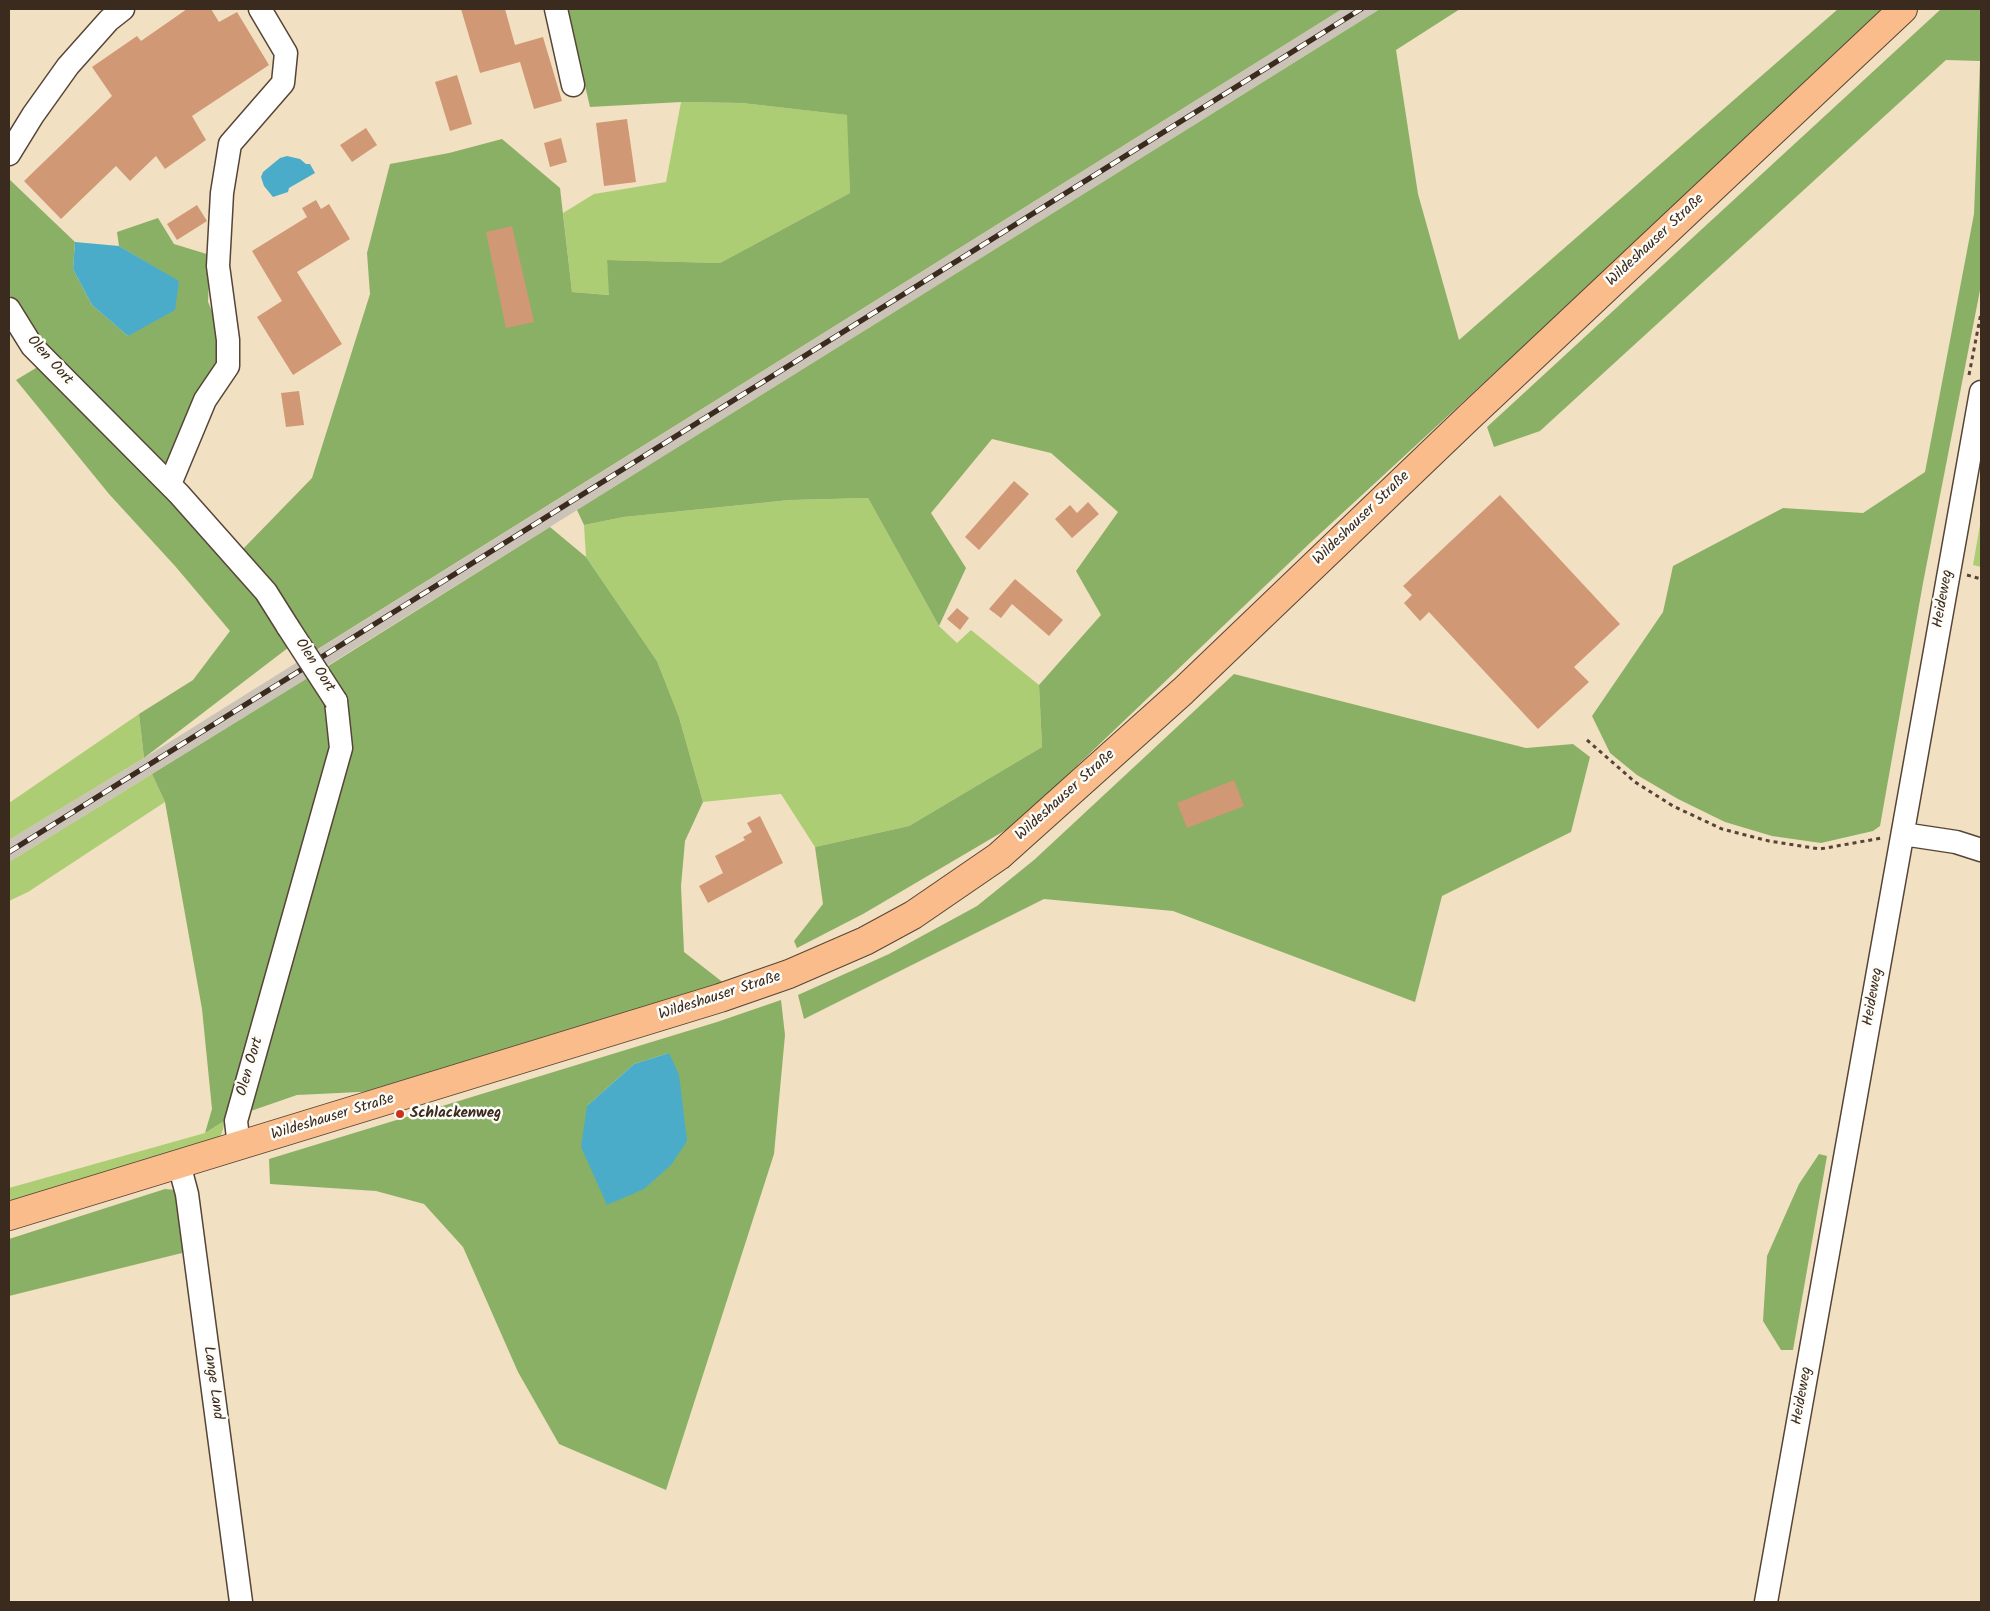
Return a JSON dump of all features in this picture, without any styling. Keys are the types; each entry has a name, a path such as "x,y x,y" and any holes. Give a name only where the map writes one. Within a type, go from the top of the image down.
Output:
{"main road":[{"name":"Wildeshauser Straße","path":"9,1216 711,1001 789,974 865,941 913,915 971,876 1026,833 1183,690 1475,411 1903,9"}],"street":[{"path":"9,154 33,115 68,66 109,20 123,9"},
{"path":"170,484 205,400 228,366 228,340 218,266 222,193 230,144 283,83 286,54 260,9"},
{"path":"556,9 573,85"},
{"name":"Olen Oort","path":"9,309 32,346 170,484 266,592 336,701 341,748 236,1122 239,1146"},
{"name":"Heideweg","path":"1766,1602 1981,392"},
{"path":"1903,834 1956,842 1981,850"},
{"name":"Lange Land","path":"180,1164 187,1194 241,1602"}],"path":[{"path":"1587,740 1635,782 1673,806 1722,829 1769,841 1820,849 1903,834"}],"shaded area":[{"path":"1342,9 1380,9 311,676 9,862 9,840 144,758"}],"green space":[{"path":"567,9 1342,9 313,652 242,550 312,478 370,294 367,253 390,164 449,153 502,139 560,188 572,292 609,295 607,260 720,263 850,193 847,115 742,103 681,102 590,107"},
{"path":"1380,9 1460,9 1396,50 1418,194 1459,340 1838,9 1889,9 1310,543 1016,824 863,914 797,948 794,941 823,904 815,847 909,826 1042,747 1039,685 1101,615 1076,571 1118,512 1051,453 992,439 931,513 966,568 939,626 868,498 790,500 624,517 584,525 577,510"},
{"path":"1941,9 1981,9 1981,285 1923,583 1880,826 1873,831 1821,843 1772,836 1725,822 1678,799 1637,775 1610,753 1592,716 1663,612 1673,566 1783,508 1863,513 1925,472 1974,214 1980,61 1946,60 1540,431 1494,447 1487,427"},
{"path":"681,102 742,103 848,115 850,193 720,263 607,260 610,295 572,292 563,213 594,194 666,182"},
{"path":"9,179 75,242 73,269 92,305 128,336 179,282 119,246 117,232 158,218 174,244 210,255 208,302 223,337 224,366 172,471 65,371 14,304 9,293"},
{"path":"41,365 235,563 293,644 144,758 139,714 193,680 230,631 175,566 109,494 16,380"},
{"path":"868,498 939,626 957,643 971,630 1039,685 1042,747 909,826 815,847 781,794 703,802 679,717 657,661 586,557 584,525 624,517 790,500"},
{"path":"1981,519 1981,567 1973,565"},
{"path":"550,527 586,557 657,661 679,717 703,802 685,841 681,886 684,952 725,984 380,1091 297,1095 245,1113 349,748 325,668"},
{"path":"1234,674 1526,748 1573,744 1590,757 1571,832 1442,896 1415,1002 1173,911 1044,899 804,1019 798,995 889,954 977,906 1034,860"},
{"path":"311,676 329,702 334,747 226,1120 205,1133 212,1109 202,1009 165,802 152,774"},
{"path":"139,714 144,758 9,840 9,803"},
{"path":"152,774 165,802 28,892 9,901 9,862"},
{"path":"781,1000 785,1035 774,1154 666,1490 559,1444 518,1372 463,1247 424,1204 376,1191 270,1184 269,1159 717,1022","holes":["669,1053 587,1106 634,1064"]},
{"path":"226,1120 221,1135 213,1144 9,1206 9,1188 205,1133"},
{"path":"1819,1154 1827,1156 1793,1350 1781,1350 1763,1321 1767,1256 1799,1184"},
{"path":"165,1189 176,1190 186,1252 9,1296 9,1239"}],"water":[{"path":"287,156 310,164 315,173 289,188 288,192 273,197 264,186 261,177 263,172 280,158"},
{"path":"75,242 119,246 179,281 175,310 128,336 92,305 73,269"},
{"path":"669,1053 679,1075 687,1141 671,1165 644,1189 607,1205 581,1147 587,1106 634,1064"}],"building":[{"path":"187,9 211,9 219,22 237,12 269,65 192,116 206,140 165,169 156,156 130,181 116,166 61,219 24,181 112,96 92,67 137,36 141,41"},
{"path":"461,9 505,9 515,45 543,37 562,101 534,109 520,62 480,73"},
{"path":"457,75 472,124 450,131 435,82"},
{"path":"627,119 636,182 604,186 596,123"},
{"path":"366,128 377,145 352,162 340,145"},
{"path":"561,138 567,162 550,167 544,143"},
{"path":"316,200 321,209 329,204 350,239 297,272 342,344 293,375 257,317 282,301 252,251 307,217 302,208"},
{"path":"197,205 207,221 177,240 167,224"},
{"path":"512,226 534,322 506,328 486,232"},
{"path":"299,391 304,425 286,427 281,393"},
{"path":"1014,481 1029,494 979,550 965,537"},
{"path":"1500,495 1620,624 1574,667 1589,682 1538,729 1429,612 1420,621 1404,603 1412,595 1403,586"},
{"path":"1088,502 1099,514 1072,538 1055,519 1070,505 1077,513"},
{"path":"1015,579 1063,620 1049,636 1012,604 1001,618 989,609"},
{"path":"957,608 969,618 960,630 947,619"},
{"path":"1234,780 1244,806 1187,828 1177,803"},
{"path":"760,816 783,863 708,903 699,886 723,873 715,856 745,840 743,837 752,832 747,823"}],"railway":[{"path":"9,852 1361,9"}],"place":[{"name":"Schlackenweg","path":"400,1114"}]}
